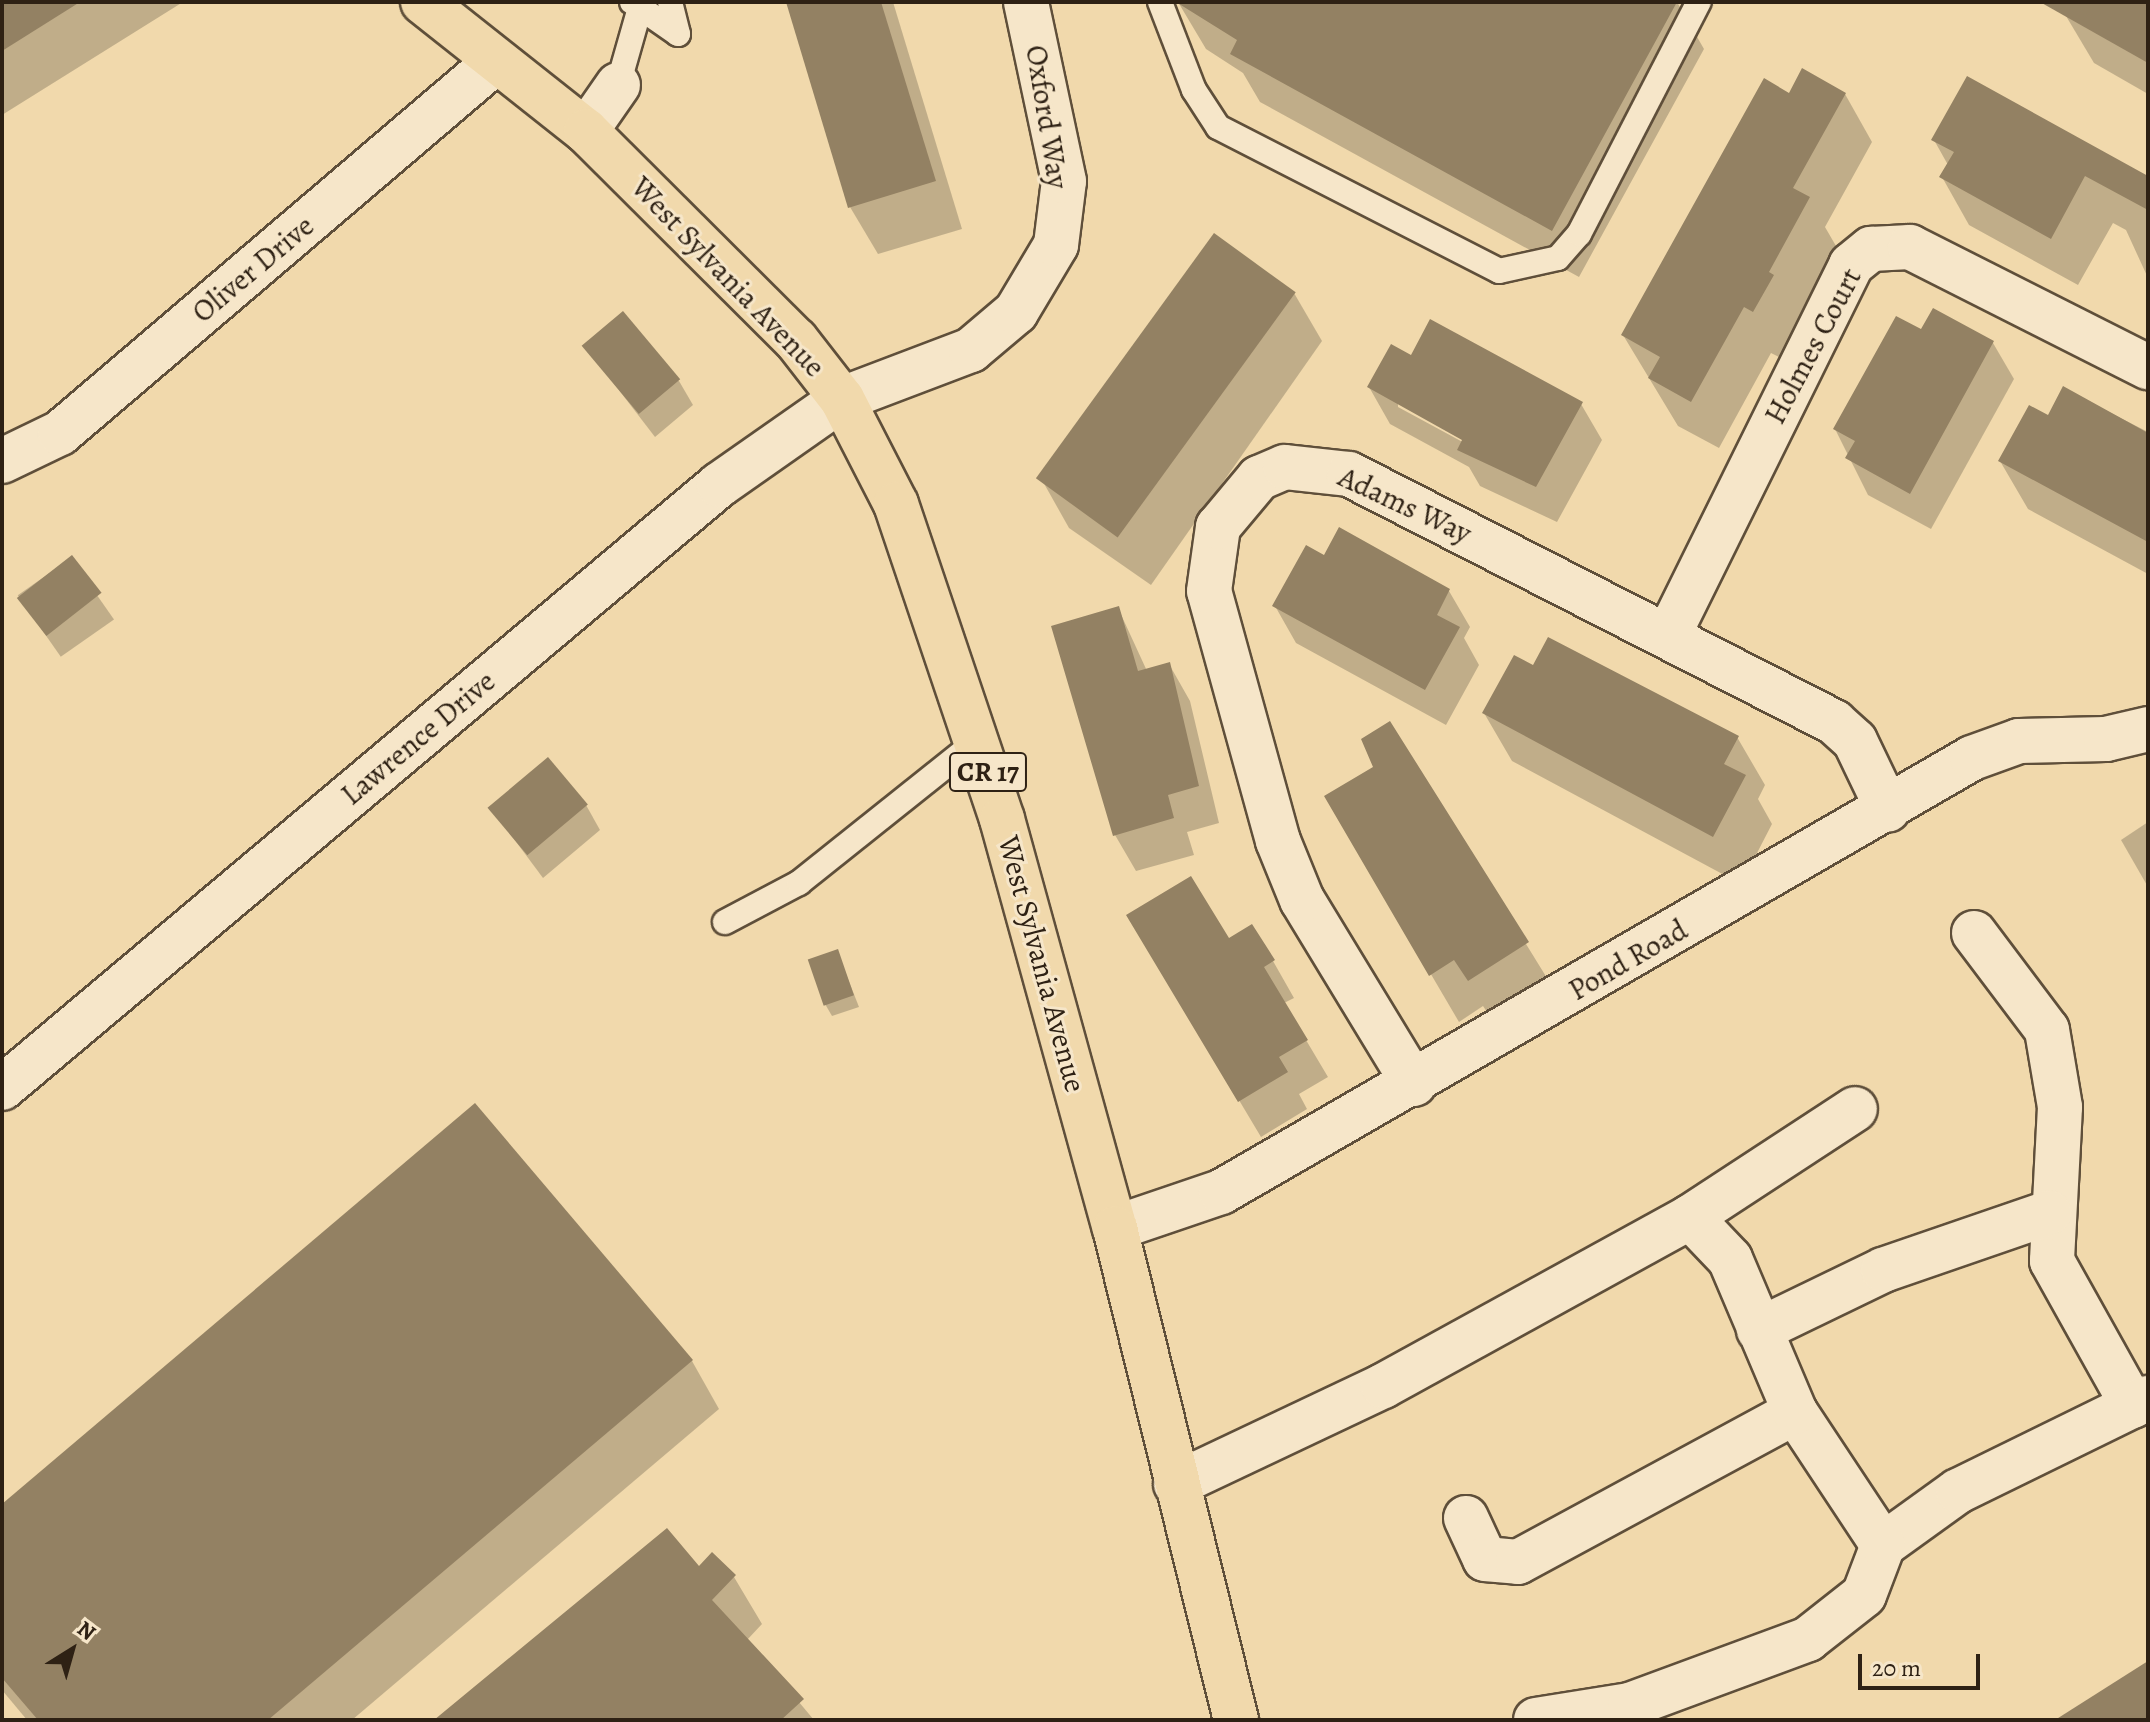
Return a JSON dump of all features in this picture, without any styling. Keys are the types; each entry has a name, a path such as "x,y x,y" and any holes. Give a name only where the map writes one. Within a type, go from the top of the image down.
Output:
{"main road":[{"name":"West Sylvania Avenue","path":"423,2 494,63 586,131 796,340 842,399 907,532 978,740 1115,1228 1236,1720"}],"street":[{"name":"Oxford Way","path":"842,399 971,350 1038,284 1056,245 1064,181 1026,2"},
{"name":"Oliver Drive","path":"2,461 60,433 494,63"},
{"path":"586,131 618,85"},
{"name":"Holmes Court","path":"1668,636 1851,265 1871,249 1910,247 2148,367"},
{"name":"Lawrence Drive","path":"2,1088 719,485 842,399"},
{"name":"Adams Way","path":"1414,1084 1302,900 1278,841 1209,591 1218,527 1259,478 1285,467 1321,467 1668,636 1834,722 1855,741 1888,810"},
{"name":"Pond Road","path":"1115,1228 1221,1192 1414,1084 1991,749 2148,729"},
{"path":"1536,1720 1626,1712 1808,1639 1864,1595 1883,1545 1958,1491 2140,1402 2052,1261 2049,1213 2060,1107 2047,1030 1974,933"},
{"path":"1176,1484 1383,1386 1690,1217 1855,1109"},
{"path":"1759,1330 1883,1270 2049,1213"},
{"path":"1690,1217 1730,1259 1795,1412 1883,1545"},
{"path":"1466,1518 1485,1559 1518,1562 1795,1412"}],"lane":[{"path":"618,85 636,5 678,34 670,2"},
{"path":"1160,2 1194,90 1218,127 1499,271 1558,258 1579,234 1699,2"},
{"path":"725,922 799,883 978,740"}],"building":[{"path":"2,2 80,2 2,51"},
{"path":"786,2 881,2 936,181 848,208"},
{"path":"1176,2 1677,2 1552,231 1230,54 1237,40"},
{"path":"2040,2 2148,2 2148,63"},
{"path":"1802,68 1846,93 1793,188 1810,197 1769,272 1774,275 1753,312 1744,307 1691,402 1648,378 1660,357 1621,335 1764,78 1789,93"},
{"path":"1967,76 2148,176 2148,210 2085,176 2051,239 1939,177 1954,152 1931,140"},
{"path":"1214,233 1296,292 1118,537 1036,478"},
{"path":"1933,308 1994,341 1910,494 1845,458 1855,441 1833,429 1896,316 1921,329"},
{"path":"623,311 680,379 639,414 582,346"},
{"path":"1430,319 1583,402 1536,487 1457,450 1462,440 1367,387 1391,344 1411,355"},
{"path":"2063,386 2148,433 2148,542 1998,461 2029,405 2048,415"},
{"path":"1339,527 1450,589 1437,615 1460,627 1425,690 1272,606 1306,545 1324,555"},
{"path":"72,555 102,593 46,636 17,598"},
{"path":"1119,606 1138,671 1170,662 1199,786 1168,795 1174,818 1113,836 1051,626"},
{"path":"1548,637 1739,736 1724,764 1746,775 1713,837 1482,713 1514,655 1533,665"},
{"path":"1390,721 1529,942 1468,981 1454,960 1429,976 1324,796 1373,767 1361,739"},
{"path":"548,757 588,804 527,855 487,808"},
{"path":"1191,876 1229,938 1252,924 1275,960 1264,967 1308,1040 1279,1057 1288,1072 1238,1102 1126,915"},
{"path":"838,949 854,995 824,1006 808,959"},
{"path":"475,1103 693,1360 268,1720 38,1720 2,1678 2,1504"},
{"path":"667,1528 699,1566 712,1552 736,1575 712,1600 804,1699 781,1720 434,1720"},
{"path":"2148,1661 2148,1720 2055,1720"}]}
